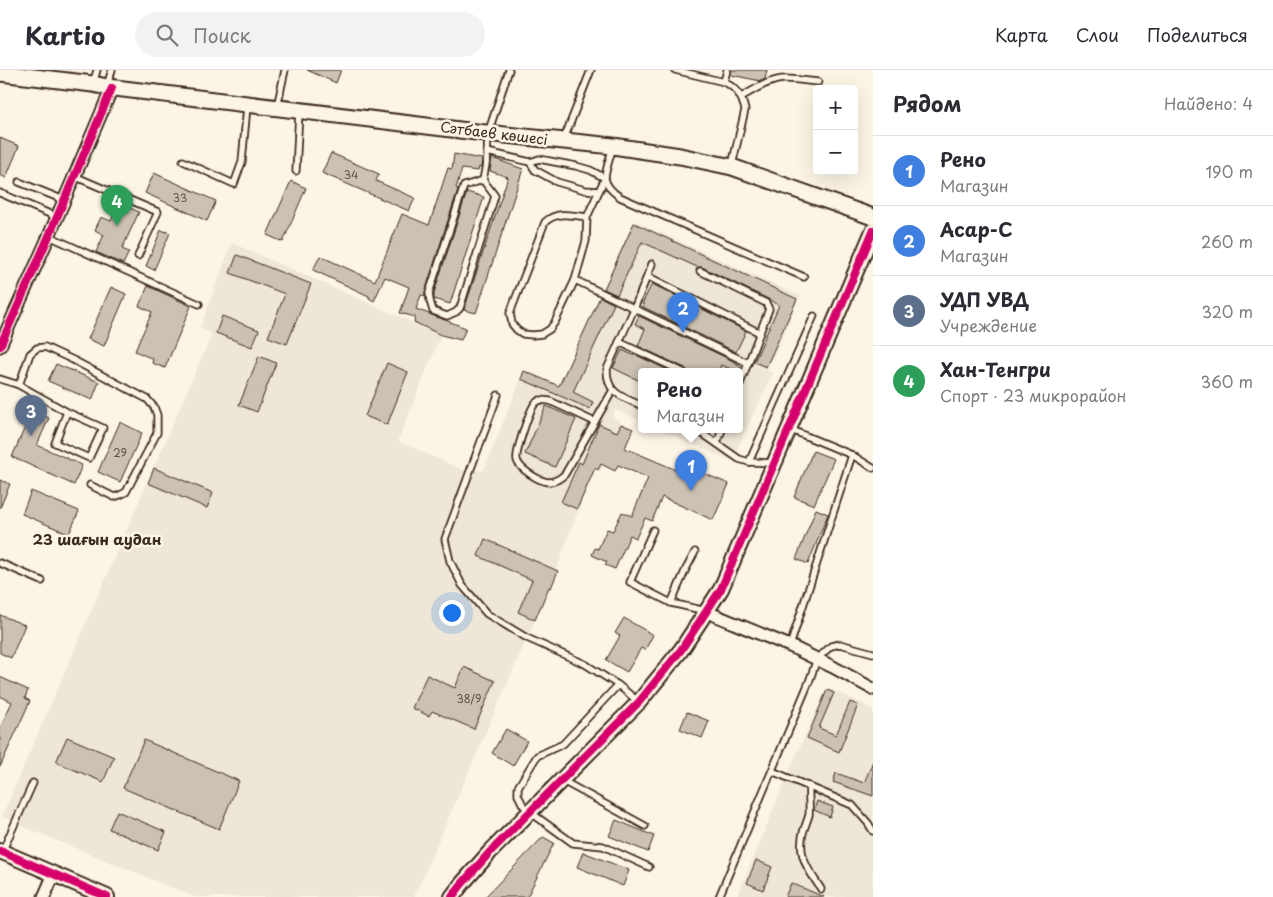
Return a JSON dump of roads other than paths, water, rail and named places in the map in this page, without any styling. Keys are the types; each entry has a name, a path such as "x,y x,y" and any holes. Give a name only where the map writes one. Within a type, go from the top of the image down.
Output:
{"main road":[{"name":"Сәтбаев көшесі","path":"0,74 102,82 247,104 613,146 680,156 732,167 873,217"}],"street":[{"path":"0,346 74,176 102,82"},
{"path":"452,897 490,852 639,702 681,650 707,612 721,589 873,231"},
{"path":"707,612 790,646 873,689"},
{"path":"1,852 107,897"},
{"path":"44,897 54,874"}],"lane":[{"path":"102,82 112,70"},
{"path":"276,107 285,70"},
{"path":"483,180 464,186 429,293 432,311 447,316 460,308 495,196 483,180 488,133 509,70"},
{"path":"563,141 590,70"},
{"path":"675,70 724,82 735,89 741,97 745,110 732,167"},
{"path":"724,82 727,70"},
{"path":"741,97 766,84 779,80 818,82"},
{"path":"184,161 234,184 242,162 247,104"},
{"path":"296,171 300,110"},
{"path":"587,217 556,215 545,222 510,313 512,324 523,334 542,334 550,329 555,322 575,280 586,241 587,217 605,178 613,146"},
{"path":"487,152 530,162 539,159 590,170 605,178 614,193 620,197 804,277"},
{"path":"530,162 535,170 557,182 586,190 599,191"},
{"path":"74,176 158,212 138,256"},
{"path":"19,182 64,200"},
{"path":"0,193 57,217"},
{"path":"49,236 199,304"},
{"path":"638,404 613,390 607,378 607,369 652,264"},
{"path":"700,271 766,303 769,309 743,376"},
{"path":"647,276 760,333"},
{"path":"575,280 748,363"},
{"path":"750,462 814,316"},
{"path":"619,342 674,368"},
{"path":"19,385 30,354 37,348 45,347 147,399 154,407 157,415 157,433 126,492 114,497 90,485"},
{"path":"0,379 19,385 67,412 103,428 88,458 55,443 67,412"},
{"path":"595,422 550,400 540,400 533,406 518,450 516,458 518,464 522,469 544,481 558,480 565,474 595,422 613,390"},
{"path":"498,395 445,539 450,561 462,585 487,614 527,638 585,664 618,685 639,702"},
{"path":"789,428 852,455 873,468"},
{"path":"700,433 738,459 750,462 775,463"},
{"path":"717,443 721,433"},
{"path":"790,646 852,455"},
{"path":"653,530 630,582 672,603 707,612"},
{"path":"672,603 695,552"},
{"path":"0,563 42,581"},
{"path":"719,897 817,659 831,646 840,644 873,653"},
{"path":"618,685 563,744 537,756 518,786 518,795 523,805 530,812 573,843 603,846 649,866"},
{"path":"772,771 852,805 873,831"},
{"path":"562,780 645,826"},
{"path":"1,852 34,783"},
{"path":"809,786 809,814 802,837 802,856 806,866 821,889"}],"place":[{"name":"Хан-Тенгри","path":"117,226"},
{"name":"Асар-С","path":"683,333"},
{"name":"УДП УВД","path":"31,436"},
{"name":"Рено","path":"691,491"}],"district":[{"name":"23 шағын аудан","path":"97,538"}]}
